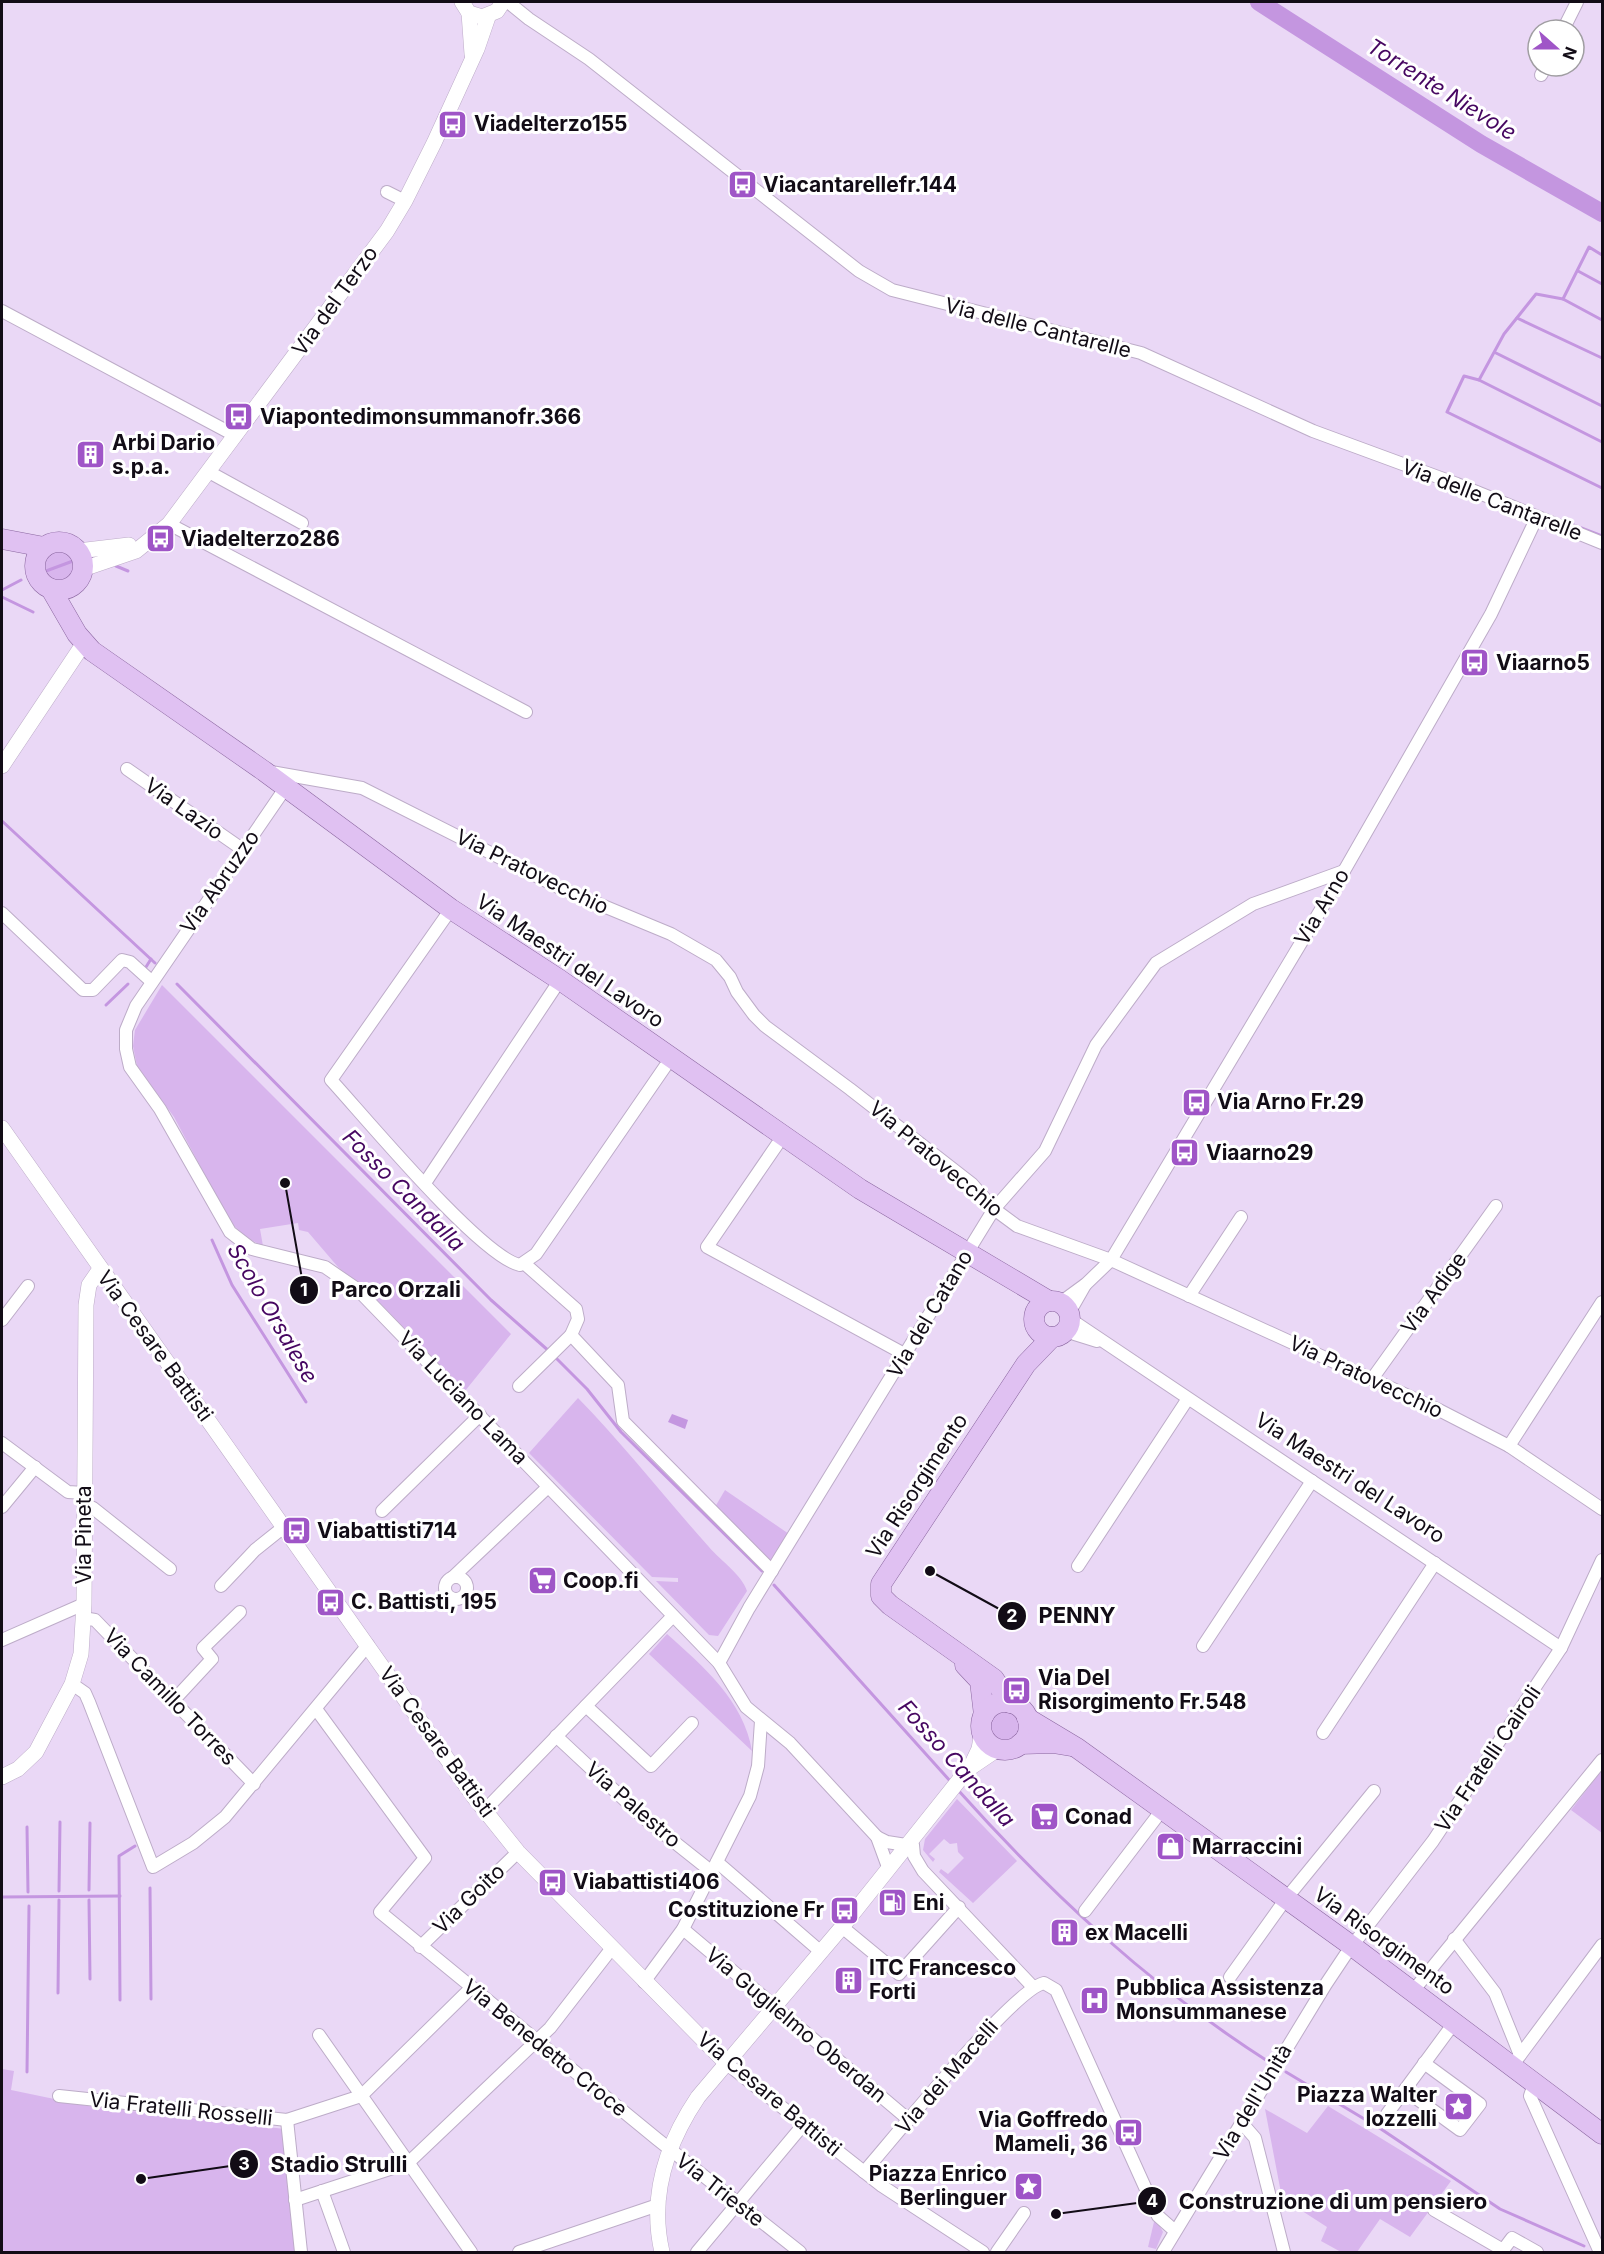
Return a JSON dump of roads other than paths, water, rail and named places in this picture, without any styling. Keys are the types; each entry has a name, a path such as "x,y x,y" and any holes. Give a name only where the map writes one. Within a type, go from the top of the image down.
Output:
{"main road":[{"path":"2,539 39,555"},
{"path":"39,555 58,541 66,542 79,568 76,608 85,629 111,664"},
{"path":"39,555 39,579 51,589 84,643"},
{"path":"51,589 63,590 79,568"},
{"name":"Via Maestri del Lavoro","path":"84,643 264,771 451,909 560,980 860,1189 968,1252 1012,1282 1055,1318"},
{"name":"Via Risorgimento","path":"1055,1318 881,1584 881,1596 948,1648 994,1679 1010,1703 1020,1708 1027,1718 1077,1748 1349,1950 1413,1991 1447,2018 1516,2061 1534,2084 1602,2134"},
{"name":"Via Risorgimento","path":"948,1648 980,1681 983,1723"},
{"path":"998,1749 991,1745 983,1723 995,1705 1010,1703"},
{"path":"1020,1744 1028,1729 1027,1718"},
{"name":"Via Risorgimento","path":"998,1749 1009,1749 1020,1744 1053,1743 1077,1748"},
{"path":"1349,1950 1416,1999 1447,2018"}],"street":[{"path":"1569,18 1577,2"},
{"path":"472,60 466,7 505,7"},
{"name":"Via delle Cantarelle","path":"505,7 529,19"},
{"name":"Via delle Cantarelle","path":"505,7 529,19 589,59 859,271 892,290 1141,353 1313,431 1602,543"},
{"name":"Via del Terzo","path":"79,568 157,535 169,524 209,472 340,297 405,201 472,60 505,7"},
{"path":"387,192 405,201"},
{"path":"2,311 236,436"},
{"path":"209,472 302,523"},
{"name":"Via Arno","path":"1055,1318 1111,1260 1344,871 1491,614 1537,517"},
{"path":"169,524 526,712"},
{"path":"2,766 84,643"},
{"name":"Via Lazio","path":"127,769 242,849"},
{"name":"Via Pratovecchio","path":"264,771 362,788 560,888 671,934 716,960 730,977 748,1007 765,1026 972,1184 994,1209 1017,1226 1111,1260 1372,1379 1509,1446 1602,1509"},
{"name":"Via Abruzzo","path":"153,979 286,787"},
{"name":"Via del Catano","path":"719,1663 772,1570 994,1209 1045,1151 1096,1045 1156,963 1253,904 1344,871"},
{"path":"451,909 331,1080 425,1183 496,1253 512,1263 525,1264 576,1309 578,1319 569,1337 519,1386"},
{"path":"2,913 83,990 93,990 122,960 130,962 153,979"},
{"name":"Via Luciano Lama","path":"153,979 128,1022 126,1049 130,1067 160,1109 230,1232 240,1242 260,1252 318,1265 343,1277 480,1415 719,1663"},
{"path":"425,1183 560,980"},
{"path":"525,1264 536,1254 671,1059"},
{"name":"Via Cesare Battisti","path":"2,1128 485,1810 518,1852 726,2063 864,2172 983,2253"},
{"path":"783,1136 707,1247 906,1355"},
{"name":"Via Adige","path":"1372,1379 1496,1206"},
{"path":"1189,1296 1240,1217"},
{"name":"Via Pineta","path":"2,1777 18,1769 36,1752 72,1684 81,1654 86,1295 92,1279 100,1269"},
{"path":"2,1320 28,1286"},
{"path":"1509,1446 1602,1302"},
{"name":"Via Maestri del Lavoro","path":"1055,1318 1112,1347 1187,1400 1561,1648"},
{"path":"569,1337 618,1385 623,1421 772,1570"},
{"path":"1078,1566 1187,1400"},
{"path":"382,1511 480,1415"},
{"path":"2,1443 68,1492 84,1499 170,1569"},
{"path":"2,1507 35,1467"},
{"path":"1203,1646 1311,1481"},
{"path":"453,1577 548,1487"},
{"path":"221,1586 255,1550 285,1526"},
{"name":"Via Fratelli Cairoli","path":"1349,1950 1433,1841 1561,1648 1602,1560"},
{"path":"1323,1733 1435,1563"},
{"path":"174,1700 212,1659 203,1648 240,1612"},
{"path":"2,1640 61,1614 83,1617"},
{"name":"Via Camillo Torres","path":"61,1614 95,1620 254,1784"},
{"path":"485,1810 673,1616"},
{"path":"72,1684 85,1693 89,1702 153,1867 193,1843 225,1817 368,1645"},
{"path":"719,1663 746,1707 790,1743 877,1837 887,1842 910,1845"},
{"path":"586,1706 651,1766 692,1724"},
{"name":"Via Benedetto Croce","path":"316,1709 425,1858 380,1912 669,2149"},
{"path":"644,1982 684,1929 750,1796 758,1766 761,1721"},
{"path":"863,1900 874,1894 919,1830 970,1768 979,1749 983,1723"},
{"name":"Via Palestro","path":"556,1736 644,1818 715,1867"},
{"path":"970,1768 998,1749"},
{"path":"1413,1991 1602,1760"},
{"path":"1230,1977 1290,1904 1374,1791"},
{"path":"1085,1911 1162,1810"},
{"path":"877,1837 888,1867"},
{"path":"662,2253 658,2205 669,2149 678,2127 726,2063 842,1927 888,1867 910,1845"},
{"path":"910,1845 918,1864 1034,1987 1044,1983 1056,1990 1158,2216 1175,2231"},
{"name":"Via Goito","path":"420,1947 518,1852"},
{"path":"715,1867 820,1951"},
{"path":"842,1927 899,1974 959,1907"},
{"name":"Via Guglielmo Oberdan","path":"684,1929 909,2120"},
{"path":"1454,1939 1495,1994 1516,2061"},
{"path":"1516,2061 1602,1945"},
{"path":"296,2200 408,2163 524,2050 550,2028 612,1948"},
{"name":"Via dell'Unità","path":"1163,2253 1241,2122 1349,1950"},
{"name":"Via dei Macelli","path":"864,2172 998,2019 1034,1987"},
{"name":"Via Fratelli Rosselli","path":"59,2096 287,2120 362,2096 471,1988"},
{"path":"1387,2114 1424,2063 1447,2018"},
{"path":"319,2035 471,2253"},
{"path":"1405,2090 1460,2130 1480,2104 1424,2063"},
{"path":"1534,2084 1530,2096 1597,2250"},
{"path":"287,2120 301,2253"},
{"path":"1241,2122 1255,2138 1284,2253"},
{"path":"697,2253 803,2125"},
{"name":"Via Trieste","path":"669,2149 800,2253"},
{"path":"322,2191 344,2253"},
{"path":"519,2253 658,2205"},
{"path":"1434,2210 1503,2250 1512,2238 1537,2253"},
{"path":"997,2253 1024,2213"}],"waterway":[{"name":"Torrente Nievole","path":"1259,2 1481,144 1602,213"},
{"path":"1602,255 1589,247 1563,299 1536,294 1504,334 1479,380 1464,376 1447,412 1602,488"},
{"path":"1578,271 1602,284"},
{"path":"1563,299 1602,320"},
{"path":"1517,318 1602,358"},
{"path":"1496,353 1602,406"},
{"path":"1479,380 1602,442"},
{"path":"1571,524 1602,536"},
{"path":"46,571 73,561"},
{"path":"116,566 128,571"},
{"path":"2,590 21,580"},
{"path":"2,597 33,612"},
{"name":"Fosso Candalla","path":"2,821 155,963"},
{"name":"Scolo Orsalese","path":"146,967 151,959"},
{"name":"Scolo Orsalese","path":"106,1005 128,984"},
{"name":"Fosso Candalla","path":"177,984 491,1300 550,1352"},
{"name":"Scolo Orsalese","path":"212,1240 232,1285 306,1402"},
{"name":"Fosso Candalla","path":"555,1357 587,1389 621,1432 762,1571"},
{"name":"Fosso Candalla","path":"774,1585 951,1782"},
{"name":"Fosso Candalla","path":"958,1790 1029,1866 1104,1936 1183,2002 1269,2062"},
{"path":"59,1891 60,1822"},
{"path":"89,1890 90,1823"},
{"path":"27,1827 28,1892"},
{"path":"120,2000 119,1856 135,1846"},
{"path":"150,1888 151,1999"},
{"path":"2,1897 120,1896"},
{"path":"58,1993 59,1900"},
{"path":"89,1900 90,1979"},
{"path":"27,2072 29,1906"},
{"name":"Fosso Candalla","path":"1286,2072 1381,2129 1500,2209 1584,2246"}],"place":[{"name":"Viadelterzo155","path":"453,124"},
{"name":"Viacantarellefr.144","path":"742,185"},
{"name":"Viapontedimonsummanofr.366","path":"239,417"},
{"name":"Arbi Dario s.p.a.","path":"91,455"},
{"name":"Viadelterzo286","path":"160,539"},
{"name":"Viaarno5","path":"1475,663"},
{"name":"Via Arno Fr.29","path":"1196,1102"},
{"name":"Viaarno29","path":"1185,1153"},
{"name":"Parco Orzali","path":"285,1183"},
{"name":"Viabattisti714","path":"296,1531"},
{"name":"PENNY","path":"930,1571"},
{"name":"Coop.fi","path":"542,1581"},
{"name":"C. Battisti, 195","path":"330,1602"},
{"name":"Via Del Risorgimento Fr.548","path":"1017,1690"},
{"name":"Conad","path":"1044,1817"},
{"name":"Marraccini","path":"1171,1847"},
{"name":"Viabattisti406","path":"552,1882"},
{"name":"Eni","path":"892,1903"},
{"name":"Costituzione Fr","path":"845,1910"},
{"name":"ex Macelli","path":"1064,1933"},
{"name":"ITC Francesco Forti","path":"848,1980"},
{"name":"Pubblica Assistenza Monsummanese","path":"1095,2000"},
{"name":"Piazza Walter Iozzelli","path":"1458,2107"},
{"name":"Via Goffredo Mameli, 36","path":"1129,2132"},
{"name":"Stadio Strulli","path":"141,2179"},
{"name":"Piazza Enrico Berlinguer","path":"1028,2186"},
{"name":"Construzione di um pensiero","path":"1056,2214"}]}
